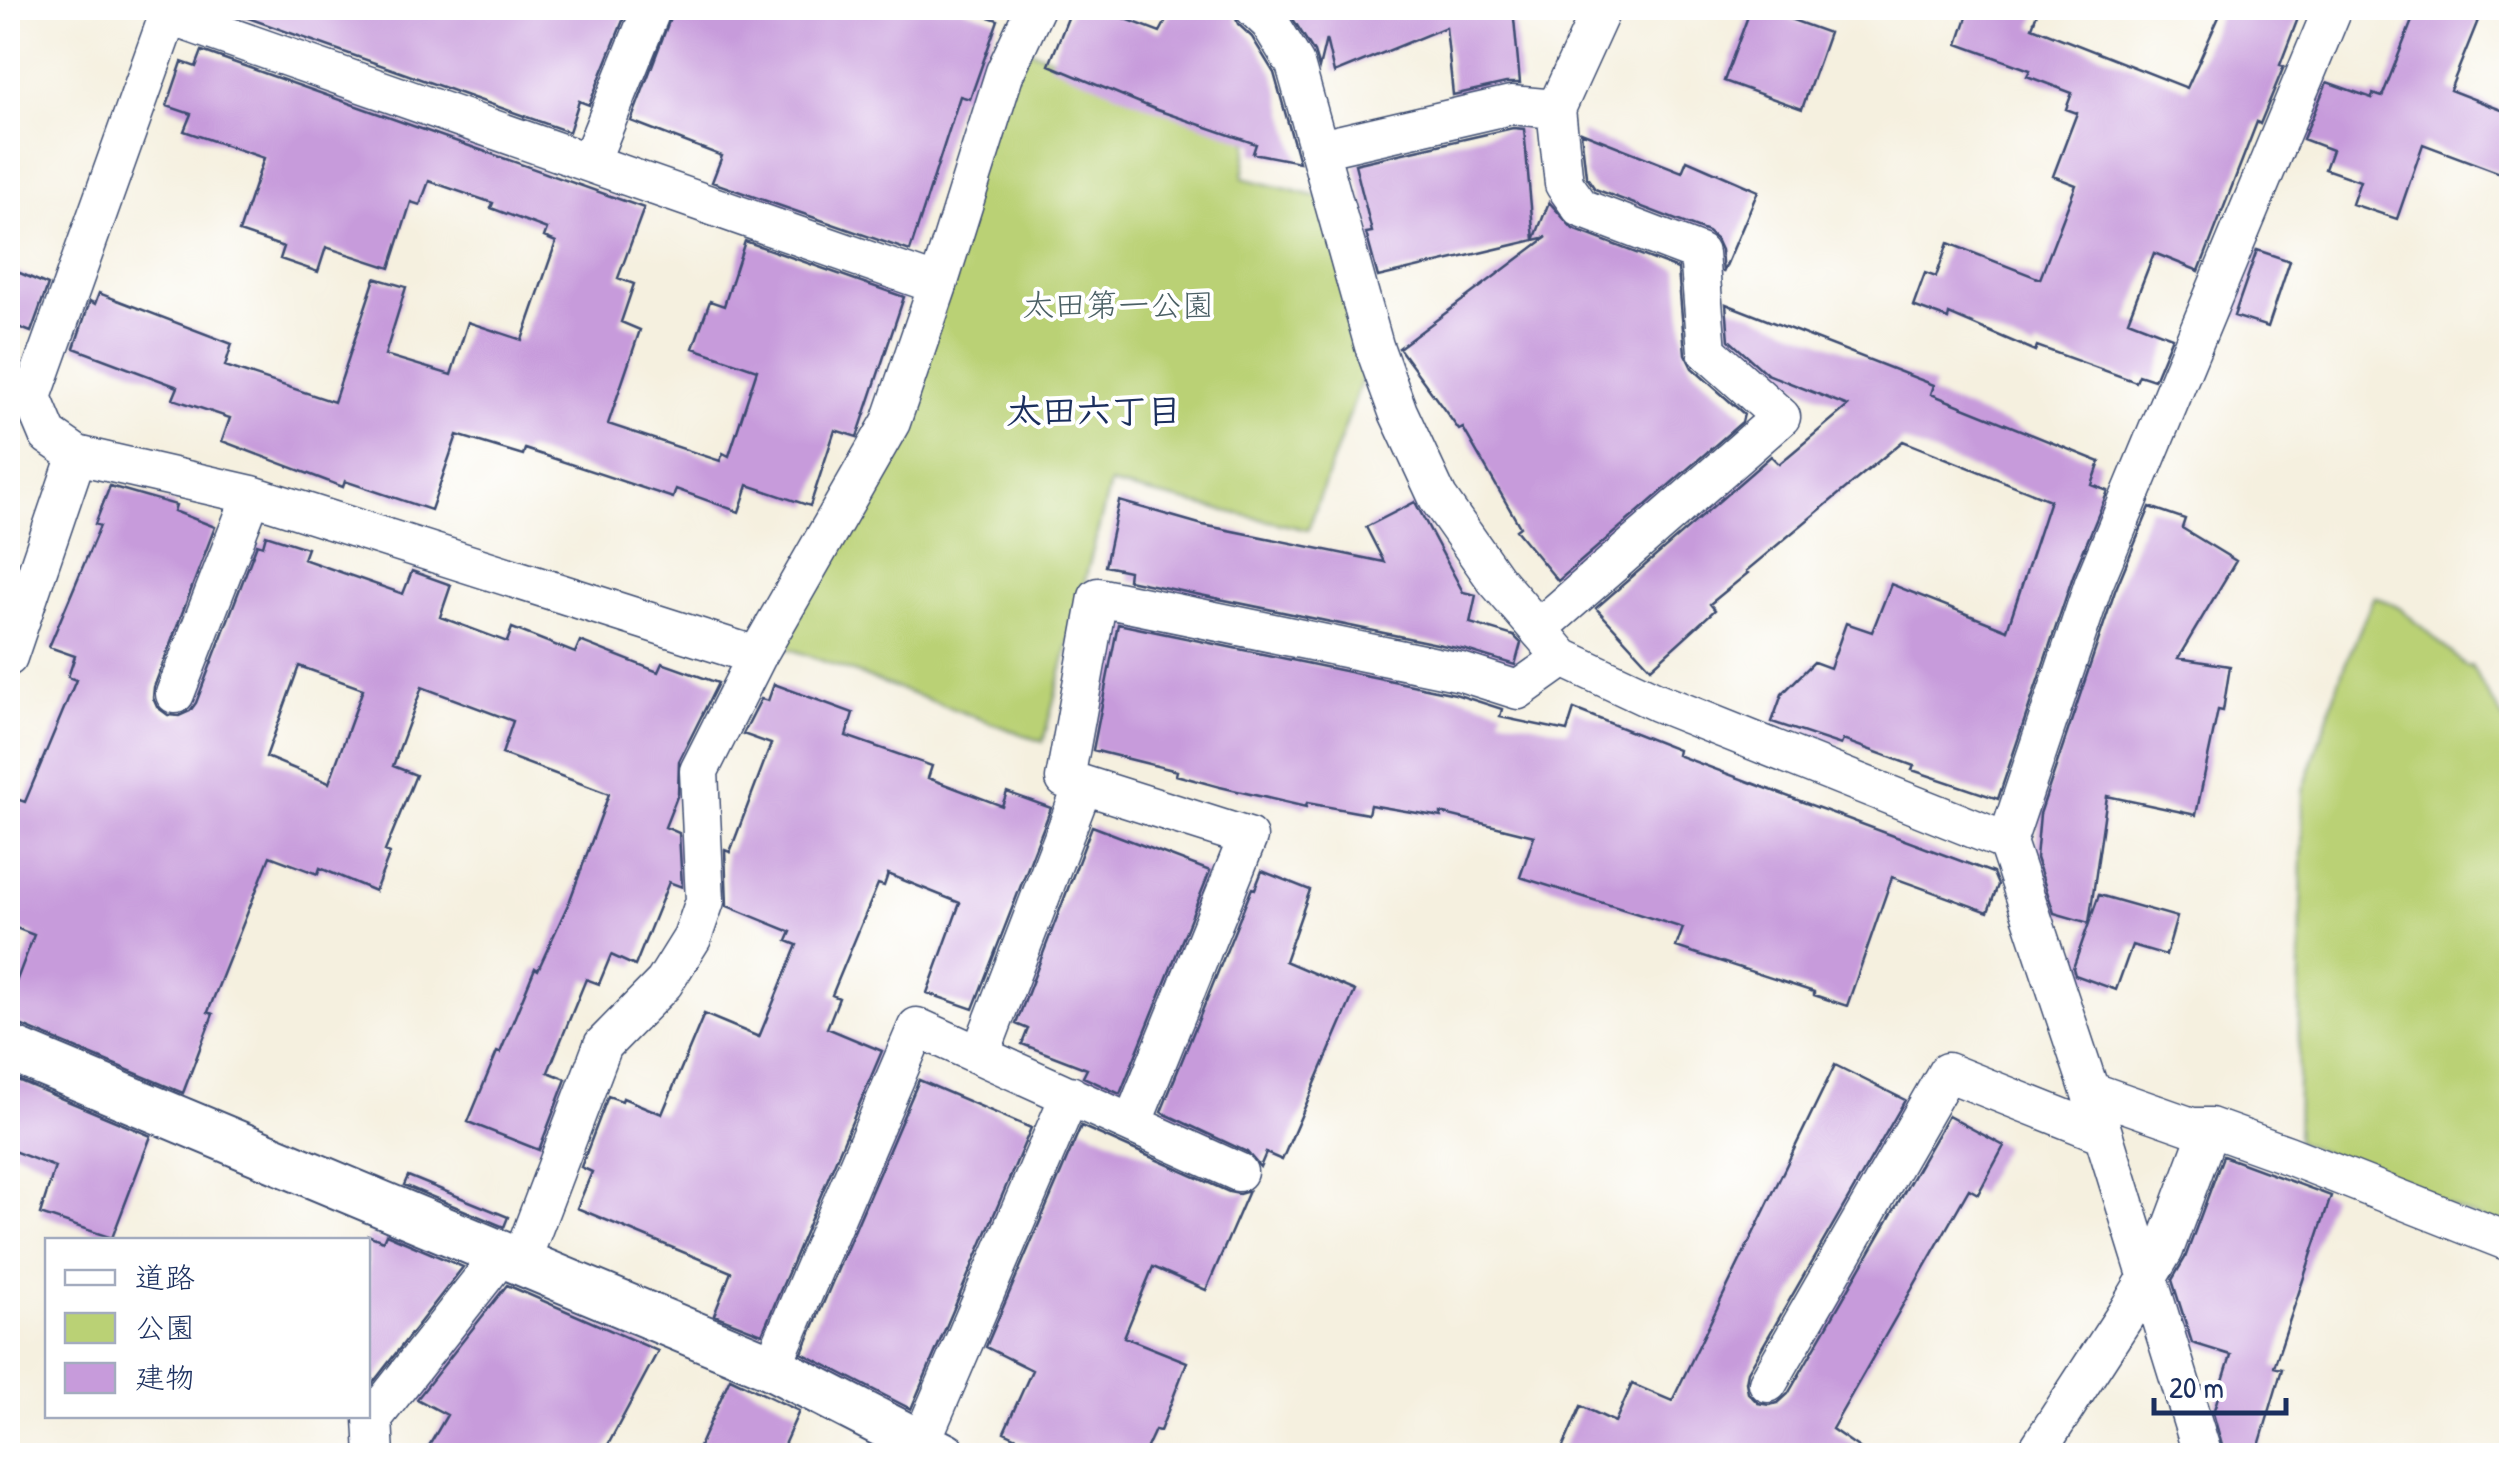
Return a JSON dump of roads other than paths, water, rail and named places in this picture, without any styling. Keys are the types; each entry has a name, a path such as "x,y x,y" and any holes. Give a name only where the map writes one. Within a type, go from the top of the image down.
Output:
{"street":[{"path":"590,162 652,8"},
{"path":"1254,8 1270,23 1294,64 1374,346 1398,412 1438,498 1496,578 1563,658 1657,702 2007,842"},
{"path":"1538,629 1781,417 1707,351 1699,254 1581,208 1564,184 1556,108 1602,8"},
{"path":"2202,1456 2090,1091 2007,842 2094,583 2332,8"},
{"path":"756,656 252,495 77,454 48,434 32,396 168,12 938,285"},
{"path":"376,1456 373,1418 512,1257 603,1046 664,983 692,938 704,901 699,771 756,656 890,422 1025,13"},
{"path":"1320,150 1511,105 1556,108"},
{"path":"8,657 77,454"},
{"path":"175,694 252,495"},
{"path":"1132,1124 1248,837 1065,780 1098,597 1461,672 1518,690 1563,658"},
{"path":"980,1055 1083,786"},
{"path":"772,1368 917,1027 1238,1172"},
{"path":"8,1048 772,1368 933,1449 1070,1096"},
{"path":"1768,1383 1947,1072 2103,1134"},
{"path":"2090,1091 2192,1128 2210,1127 2512,1243"},
{"path":"2034,1456 2164,1250 2210,1127"}],"district":[{"name":"太田六丁目","path":"1094,411"}],"park label":[{"name":"太田第一公園","path":"1118,305"}]}
